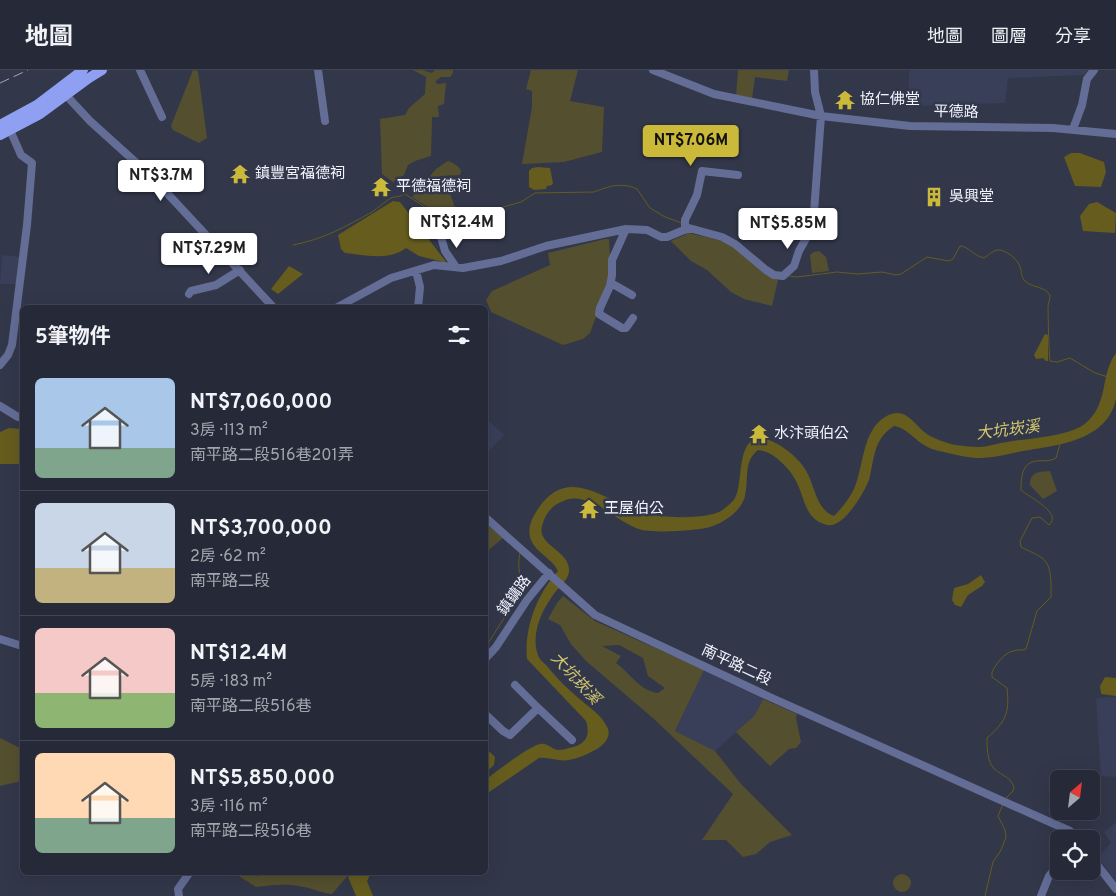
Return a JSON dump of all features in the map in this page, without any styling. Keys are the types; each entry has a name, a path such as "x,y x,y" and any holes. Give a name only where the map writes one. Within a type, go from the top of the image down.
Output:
{"main road":[{"path":"4,128 40,114 82,74 102,70"}],"street":[{"path":"140,70 162,117"},
{"path":"318,70 326,121"},
{"name":"平德路","path":"653,70 714,94 821,116 910,126 1074,130 1116,134"},
{"path":"685,226 722,237 735,244 774,275 785,275 794,266 799,251 813,226 821,116 815,92 814,70"},
{"path":"1074,130 1082,105 1087,79 1094,70"},
{"path":"62,91 90,121 152,177 271,305"},
{"path":"0,365 12,346 27,225 32,163 21,154 4,128"},
{"path":"342,305 391,278 434,265 463,268 501,261 546,246 626,229 647,230 661,237 666,237 685,226 697,195 702,171 738,176"},
{"path":"626,229 612,260 611,283 599,314 622,328 626,328 633,318"},
{"path":"441,237 445,251 456,267"},
{"path":"189,294 191,291 216,285 240,270"},
{"path":"416,271 420,286 418,305"},
{"path":"611,283 632,295"},
{"path":"0,406 20,417"},
{"name":"南平路二段","path":"488,520 595,615 772,698 1070,830"},
{"name":"鎮鏞路","path":"488,655 527,600 550,574"},
{"path":"0,639 20,645"},
{"path":"515,685 572,740"},
{"path":"488,717 510,735 538,708"},
{"path":"1100,869 1116,889"},
{"path":"179,896 178,889 188,875"},
{"path":"1041,896 1050,875"}],"shaded area":[{"path":"193,70 198,71 207,138 199,143 173,130 171,126"},
{"path":"413,70 432,73 435,70 453,70 453,73 450,77 441,77 435,82 438,84 446,83 444,104 438,106 439,117 432,117 431,156 408,165 404,175 393,182 382,174 380,119 405,115 409,108 425,94 426,77"},
{"path":"531,70 578,70 570,101 604,107 602,152 564,162 522,164 532,107 532,91 526,89"},
{"path":"738,70 789,70 787,81 755,77 752,99 736,96"},
{"path":"1089,70 1084,75 1008,78 1005,103 908,106 909,71"},
{"path":"1071,153 1080,153 1104,162 1106,172 1101,187 1075,186 1064,157"},
{"path":"448,161 456,165 461,171 460,175 440,176 439,179 442,181 458,182 461,188 449,191 461,224 452,227 443,221 440,215 412,197 436,169"},
{"path":"532,168 550,168 553,183 547,186 546,189 534,190 529,187 529,171"},
{"path":"393,201 400,202 447,263 419,256 406,248 392,255 385,256 345,253 341,249 338,235"},
{"path":"1097,202 1116,213 1115,233 1083,231 1080,216 1089,204"},
{"path":"689,233 729,244 778,280 772,306 744,299 731,292 707,270 691,261 671,241"},
{"path":"609,239 610,278 590,333 583,339 563,345 491,312 486,300 492,291 550,265 548,253"},
{"path":"819,251 826,257 829,271 812,273 810,255"},
{"path":"2,255 21,257 19,284 0,284"},
{"path":"289,266 303,274 278,294 271,289"},
{"path":"1045,334 1048,335 1048,361 1043,358 1036,359 1034,355"},
{"path":"1116,353 1116,399 1111,413 1103,424 1079,439 997,457 976,458 932,449 904,430 894,426 886,432 879,443 874,454 869,480 863,493 846,516 833,525 821,523 812,516 790,471 773,455 758,450 748,465 745,496 741,506 728,518 707,528 678,531 642,530 633,527 588,501 569,499 556,504 545,517 541,530 547,542 567,562 569,572 567,578 542,613 537,630 536,647 539,658 568,689 604,721 609,732 605,742 590,753 565,760 539,758 488,793 488,778 528,749 542,744 558,750 575,747 583,742 588,732 586,721 527,659 528,635 534,612 544,590 558,571 552,562 533,545 530,536 530,525 533,518 548,497 560,489 572,487 598,493 647,514 669,517 693,517 714,514 721,511 735,498 738,491 744,452 748,445 754,440 763,439 781,446 802,464 819,502 828,513 834,516 854,489 868,440 877,423 885,417 899,413 905,415 930,436 951,444 966,446 981,447 1060,434 1080,427 1094,414 1102,397 1111,361"},
{"path":"488,420 504,435 488,452"},
{"path":"9,428 20,429 20,464 0,464 0,432"},
{"path":"1050,471 1057,491 1043,499 1030,485 1030,480 1036,473"},
{"path":"488,527 503,538 488,550"},
{"path":"981,575 985,582 982,586 968,595 961,607 955,605 952,600 954,588 968,584"},
{"path":"563,596 595,621 704,670 675,731 715,751 741,784 792,835 770,842 756,854 743,857 726,840 702,840 733,794 654,719 586,661 571,644 560,625 548,619","holes":["619,645 643,658 648,676 665,688 658,693 652,692 640,685 616,663 621,656 602,646"]},
{"path":"704,670 763,699 755,715 715,751 675,731"},
{"path":"1105,677 1116,678 1116,696 1101,694 1100,686"},
{"path":"1116,697 1116,777 1101,776 1096,698"},
{"path":"763,699 797,714 796,718 801,742 796,748 789,749 770,766 736,732 755,715"},
{"path":"0,738 20,748 20,781 0,786"},
{"path":"490,752 495,757 494,765 488,770 488,753"},
{"path":"1116,822 1116,882 1100,861 1100,854 1111,843 1104,832"},
{"path":"902,874 908,877 911,883 908,889 902,892 896,889 893,883 896,877"},
{"path":"237,875 255,875 258,877 258,875 348,875 332,894 292,885 256,887"},
{"path":"350,875 370,875 367,881 373,896 356,896 348,877"}],"waterway":[{"path":"293,245 334,232 372,212 391,198 405,194 434,213 443,225 449,229 475,223 489,211 521,202 535,193 594,192 621,185 637,189 650,208 665,217 682,223"},
{"path":"740,243 746,249"},
{"path":"789,276 797,277 837,272 857,274 882,272 896,275 901,274 927,257 949,261 953,259 960,246 984,258 997,250 1004,251 1017,261 1025,281 1046,290 1050,296 1048,307 1050,361 1057,362 1070,358 1095,373 1108,377"},
{"path":"1006,798 1013,791 1014,787 1007,777 992,766 989,760 987,738 1005,717 1008,697 1007,688 992,677 992,672 1003,656 1015,650 1026,649 1037,611 1051,597 1051,579 1048,565 1041,557 1021,547 1020,541 1032,518 1040,517 1049,525 1052,516 1044,506 1021,490 1022,474 1028,464 1032,462 1056,458 1060,444"},
{"path":"488,643 519,595 520,553"},
{"path":"985,896 993,862 1001,850 1006,837 1005,830 998,816 1003,804"}],"railway":[{"path":"0,83 28,70"}],"place":[{"name":"協仁佛堂","path":"845,100"},
{"name":"鎮豐宮福德祠","path":"240,174"},
{"name":"平德福德祠","path":"381,187"},
{"name":"吳興堂","path":"934,197"},
{"name":"水汴頭伯公","path":"759,434"},
{"name":"王屋伯公","path":"589,509"}],"water label":[{"name":"大坑崁溪","path":"1008,431"},
{"name":"大坑崁溪","path":"575,679"}]}
